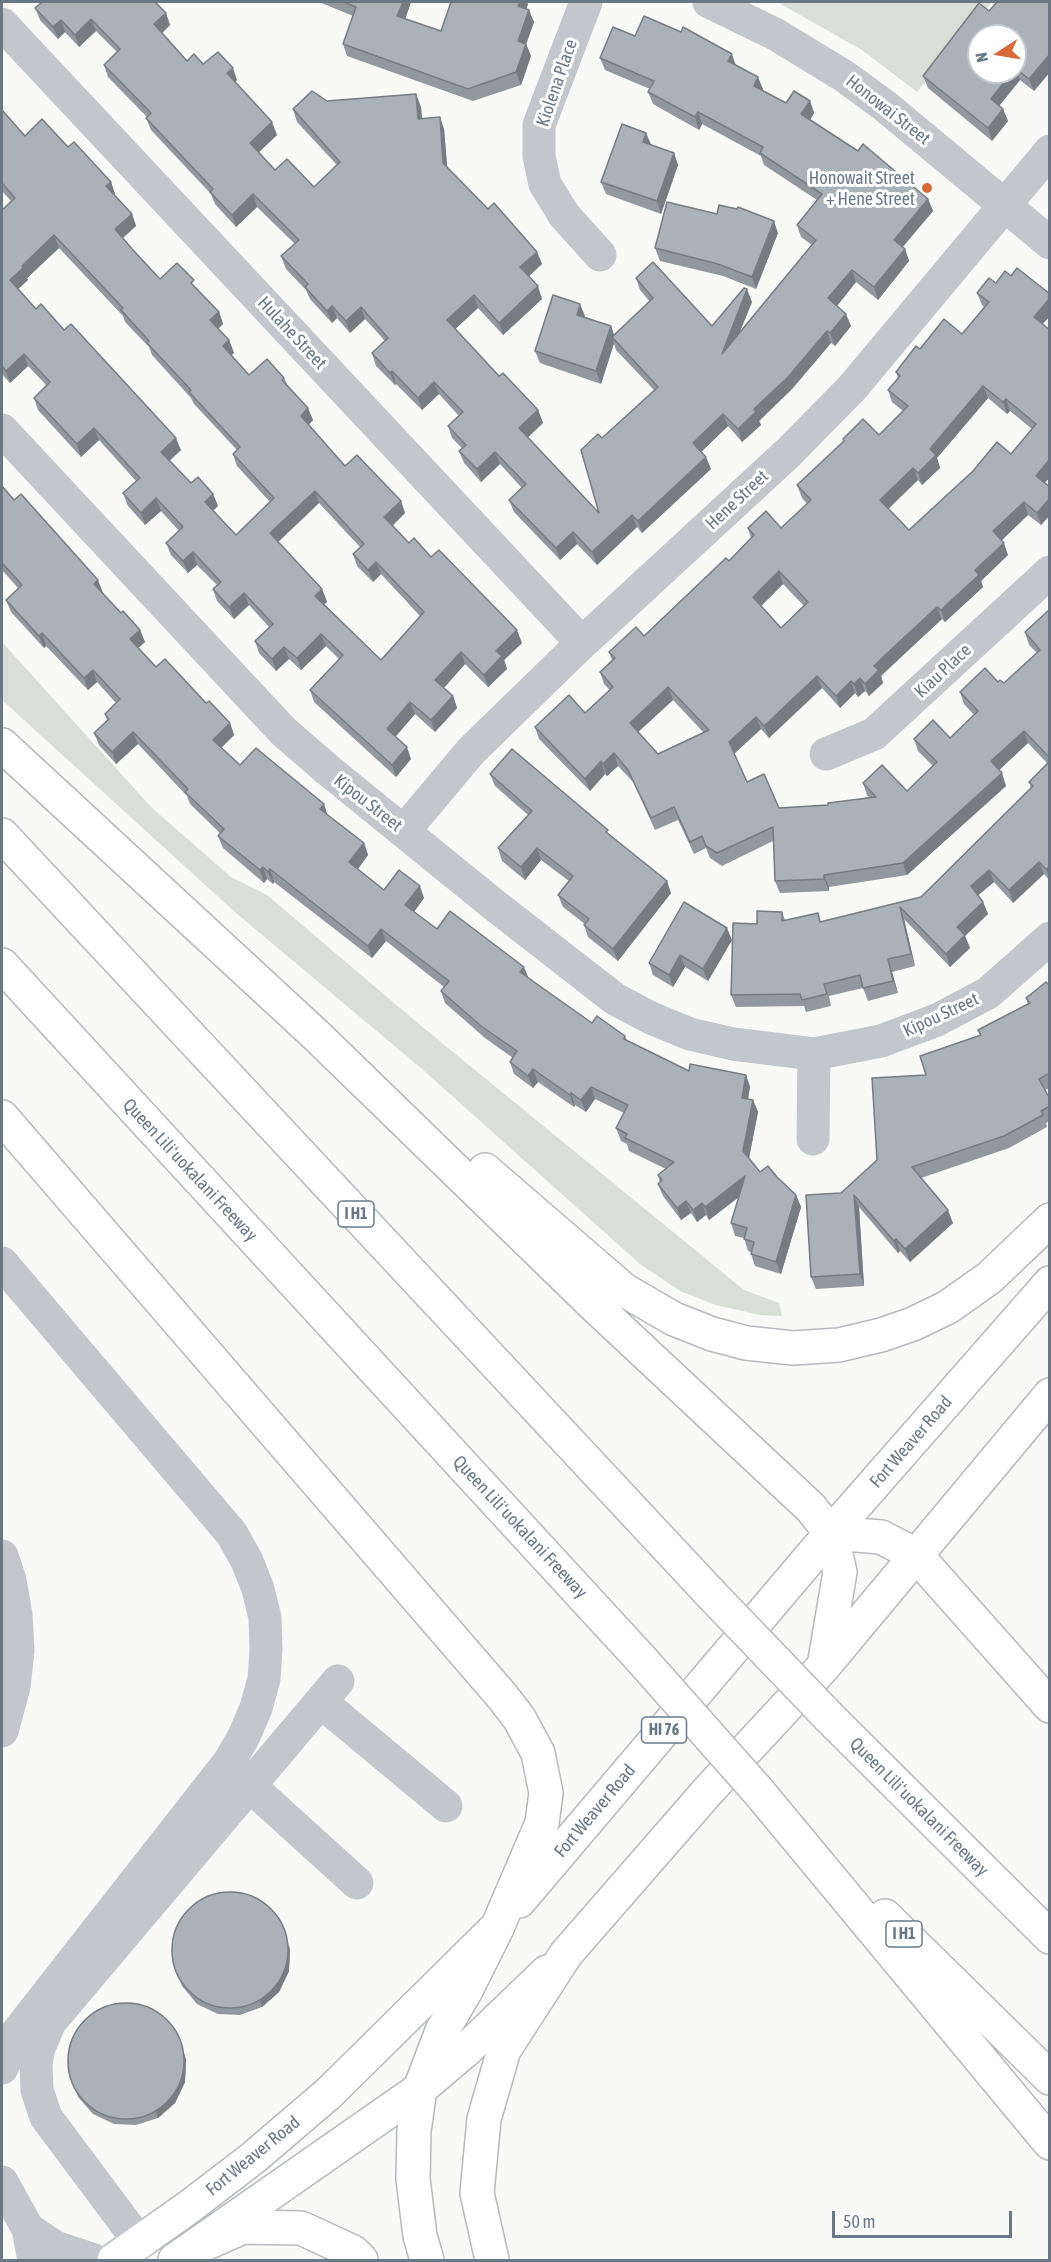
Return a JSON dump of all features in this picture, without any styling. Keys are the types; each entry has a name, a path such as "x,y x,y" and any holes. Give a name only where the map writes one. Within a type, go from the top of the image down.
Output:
{"main road":[{"path":"2,745 317,1036 596,1307 810,1508 831,1533 840,1572 824,1666"},
{"name":"Queen Liliʻuokalani Freeway","path":"2,835 710,1593 829,1717 1050,1937"},
{"name":"Queen Liliʻuokalani Freeway","path":"2,966 641,1659 758,1791 1050,2078"},
{"path":"317,1036 438,1130 624,1290 674,1319 712,1334 735,1340 793,1348 840,1345 913,1324 948,1307 989,1278 1050,1220"},
{"path":"2,1117 502,1696 524,1726 538,1753 546,1792 542,1823 497,1928 465,1992 442,2031 420,2089 414,2131 413,2179 420,2236 427,2260"},
{"name":"Fort Weaver Road","path":"127,2252 253,2158 329,2093 497,1928 831,1533 1050,1283"},
{"name":"Fort Weaver Road","path":"183,2255 420,2089 466,2050 566,1954 708,1791 824,1666 1050,1395"},
{"path":"831,1533 881,1537 916,1555 1050,1706"},
{"path":"758,1791 1050,2142"},
{"path":"492,2260 477,2193 484,2119 504,2050 566,1954"},
{"path":"183,2255 243,2227 301,2228 353,2252 361,2260"}],"street":[{"name":"Kiolena Place","path":"585,2 539,125 539,156 545,184 564,215 600,255"},
{"name":"Honowai Street","path":"709,2 775,34 844,76 885,106 1050,243"},
{"name":"Hulahe Street","path":"2,24 582,643"},
{"name":"Hene Street","path":"404,831 471,751 582,643 788,453 852,388 1050,151"},
{"name":"Kipou Street","path":"2,430 284,731 328,770 493,904 615,999 690,1034 733,1044 814,1054 881,1041 938,1020 988,993 1050,938"},
{"name":"Kiau Place","path":"826,754 874,734 1050,572"},
{"path":"813,1139 814,1054"},
{"path":"2,1263 232,1534 248,1561 258,1589 265,1618 266,1649 264,1679 256,1708 229,1762 16,2034 2,2068"},
{"path":"2,1556 10,1580 16,1615 18,1651 14,1687 2,1731"},
{"path":"127,2252 46,2117 37,2090 36,2062 50,2022 329,1691 446,1806"},
{"path":"250,1786 357,1883"},
{"path":"2,2182 31,2245 55,2247 94,2260"}],"shaded area":[{"path":"777,2 992,2 974,24 967,24 967,32 917,92 862,50"},
{"path":"2,642 152,808 231,877 267,895 420,1025 744,1290 779,1303 782,1316 760,1315 716,1305 680,1291 640,1264 422,1069 236,913 2,700"}],"building":[{"path":"42,2 155,2 166,13 154,24 187,61 194,54 203,64 218,52 233,68 227,73 272,122 250,143 275,170 287,159 314,187 340,162 293,109 312,91 327,101 416,94 418,119 440,117 443,163 488,209 494,203 537,252 520,267 538,286 499,323 474,295 447,320 499,376 503,373 538,410 519,428 599,513 581,450 598,434 602,438 658,387 612,337 653,298 636,278 653,262 712,326 744,288 747,289 722,354 816,240 797,225 822,194 760,153 763,147 698,112 695,117 648,92 654,81 600,58 613,27 635,36 644,16 681,32 683,27 732,54 728,61 758,77 754,86 786,103 794,91 810,101 801,114 858,151 863,144 928,199 894,240 905,249 874,287 852,270 828,298 846,314 830,333 827,331 788,377 754,409 756,412 738,429 723,414 693,443 706,457 638,521 632,515 592,552 573,532 556,548 509,500 526,484 495,452 477,469 459,451 466,445 448,426 463,412 434,382 418,398 392,371 390,373 372,353 388,338 361,307 346,321 332,306 327,311 305,287 308,284 281,256 299,240 253,194 232,215 210,192 213,189 146,118 151,113 104,65 120,49 91,19 75,35 61,20 53,27 35,8"},
{"path":"344,2 403,2 397,16 441,31 451,2 520,2 518,6 529,10 518,41 526,44 516,72 468,89 343,44 356,7"},
{"path":"997,2 1050,2 1050,54 1029,79 1027,77 1027,24 967,24 967,84 1003,84 991,99 1003,109 988,128 923,76 979,3 989,11"},
{"path":"2,110 25,136 42,119 68,147 74,142 111,182 106,186 132,214 115,229 133,250 160,279 177,263 194,280 191,283 219,312 210,320 229,340 223,346 249,375 267,359 284,378 282,380 308,408 301,416 345,466 357,455 401,501 384,517 409,543 414,538 431,557 439,550 517,630 496,651 502,656 484,675 461,652 435,680 453,696 431,720 410,702 387,729 407,747 392,765 310,690 343,655 321,634 297,658 284,647 272,659 255,641 273,624 244,593 229,607 213,589 221,582 193,552 183,561 166,543 183,527 156,498 141,513 123,493 140,478 94,428 77,444 34,398 50,382 24,354 6,371 2,366 2,210 15,198 2,183","holes":["54,235 123,308 121,310 149,341 147,343 240,447 233,454 274,498 236,535 205,502 213,494 198,477 191,483 161,452 176,438 71,324 64,330 41,304 36,309 10,280","315,491 364,544 353,554 368,570 376,562 424,612 381,660 315,596 322,589 270,533"]},
{"path":"622,124 646,133 643,142 674,153 657,201 601,182"},
{"path":"667,202 717,214 719,205 737,209 738,207 774,221 752,277 718,264 655,248"},
{"path":"1017,268 1050,294 1050,298 1034,317 1050,330 1050,459 1036,476 1050,487 1050,498 1037,513 1024,502 993,531 1004,543 975,570 979,575 941,610 937,607 883,657 874,666 879,670 865,684 860,678 854,684 851,681 836,696 817,676 764,726 756,717 729,742 747,782 764,774 779,808 828,805 828,803 876,797 863,783 882,765 907,791 937,762 914,739 933,720 950,738 978,711 960,692 985,668 998,682 1000,680 1004,683 1040,650 1025,632 1050,609 1050,758 1024,731 991,761 1002,773 903,863 824,875 824,879 775,881 773,827 717,853 706,846 702,836 690,842 674,807 651,818 628,770 614,753 603,764 601,761 585,779 535,727 569,695 585,713 613,687 600,672 615,658 609,652 636,627 644,636 726,558 729,561 754,535 748,528 766,511 781,528 811,500 797,485 844,441 843,439 863,419 879,435 908,406 888,390 900,376 896,372 916,346 920,349 944,319 962,334 989,302 977,293 989,278 996,283 1005,271 1011,276","holes":["983,386 1003,402 1006,399 1036,424 1011,454 997,442 973,471 909,530 880,500 913,468 918,473 936,455 930,449","779,571 808,602 781,628 753,597","668,687 709,730 658,754 630,723"]},
{"path":"553,295 580,304 577,315 611,326 596,371 535,351"},
{"path":"2,486 14,500 21,494 98,580 94,584 140,630 130,639 156,667 165,659 206,703 209,701 230,723 213,740 240,765 256,748 324,804 320,809 364,843 349,862 384,890 399,870 420,886 405,905 437,929 450,911 524,967 520,972 592,1023 597,1016 625,1036 624,1039 689,1071 690,1064 746,1075 742,1098 753,1100 743,1151 760,1172 768,1166 796,1195 776,1262 751,1254 754,1242 744,1239 747,1228 731,1223 745,1176 705,1207 702,1203 693,1210 686,1201 677,1208 658,1184 662,1180 658,1175 674,1162 625,1138 627,1134 616,1128 628,1105 591,1087 581,1100 533,1069 528,1076 510,1062 517,1051 481,1026 441,991 449,981 381,929 368,946 270,869 268,872 263,867 260,870 218,836 224,829 185,792 188,789 133,732 112,752 94,733 109,719 105,714 120,699 93,670 84,678 42,633 39,636 6,600 22,585 2,563"},
{"path":"512,749 608,830 606,832 667,881 613,949 584,925 589,919 558,895 573,876 537,848 521,867 498,848 532,811 490,774"},
{"path":"1050,761 1050,866 1046,869 1039,862 1009,890 989,870 971,886 983,902 957,927 965,935 946,954 900,907 911,954 888,959 893,981 863,988 860,975 824,984 827,994 802,1000 800,994 731,995 733,923 757,924 757,911 782,912 782,921 818,913 820,922 921,897 1033,786 1029,782"},
{"path":"684,902 727,928 703,969 680,955 669,975 649,963"},
{"path":"1046,982 1050,986 1050,1073 1039,1079 1050,1099 1050,1106 1041,1111 1043,1115 1004,1136 912,1167 948,1210 905,1249 896,1239 894,1241 854,1195 860,1274 811,1277 806,1195 841,1193 877,1160 872,1078 926,1075 920,1056 981,1035 978,1030 1030,1003 1026,998"},
{"path":"230,1892 252,1896 271,1909 284,1928 288,1950 284,1972 271,1991 252,2004 230,2008 208,2004 189,1991 176,1972 172,1950 176,1928 189,1909 208,1896"},
{"path":"126,2003 148,2008 167,2020 179,2039 184,2061 179,2083 167,2102 148,2114 126,2119 104,2114 85,2102 73,2083 68,2061 73,2039 85,2020 104,2008"}],"place":[{"name":"Honowait Street + Hene Street","path":"927,188"}]}
